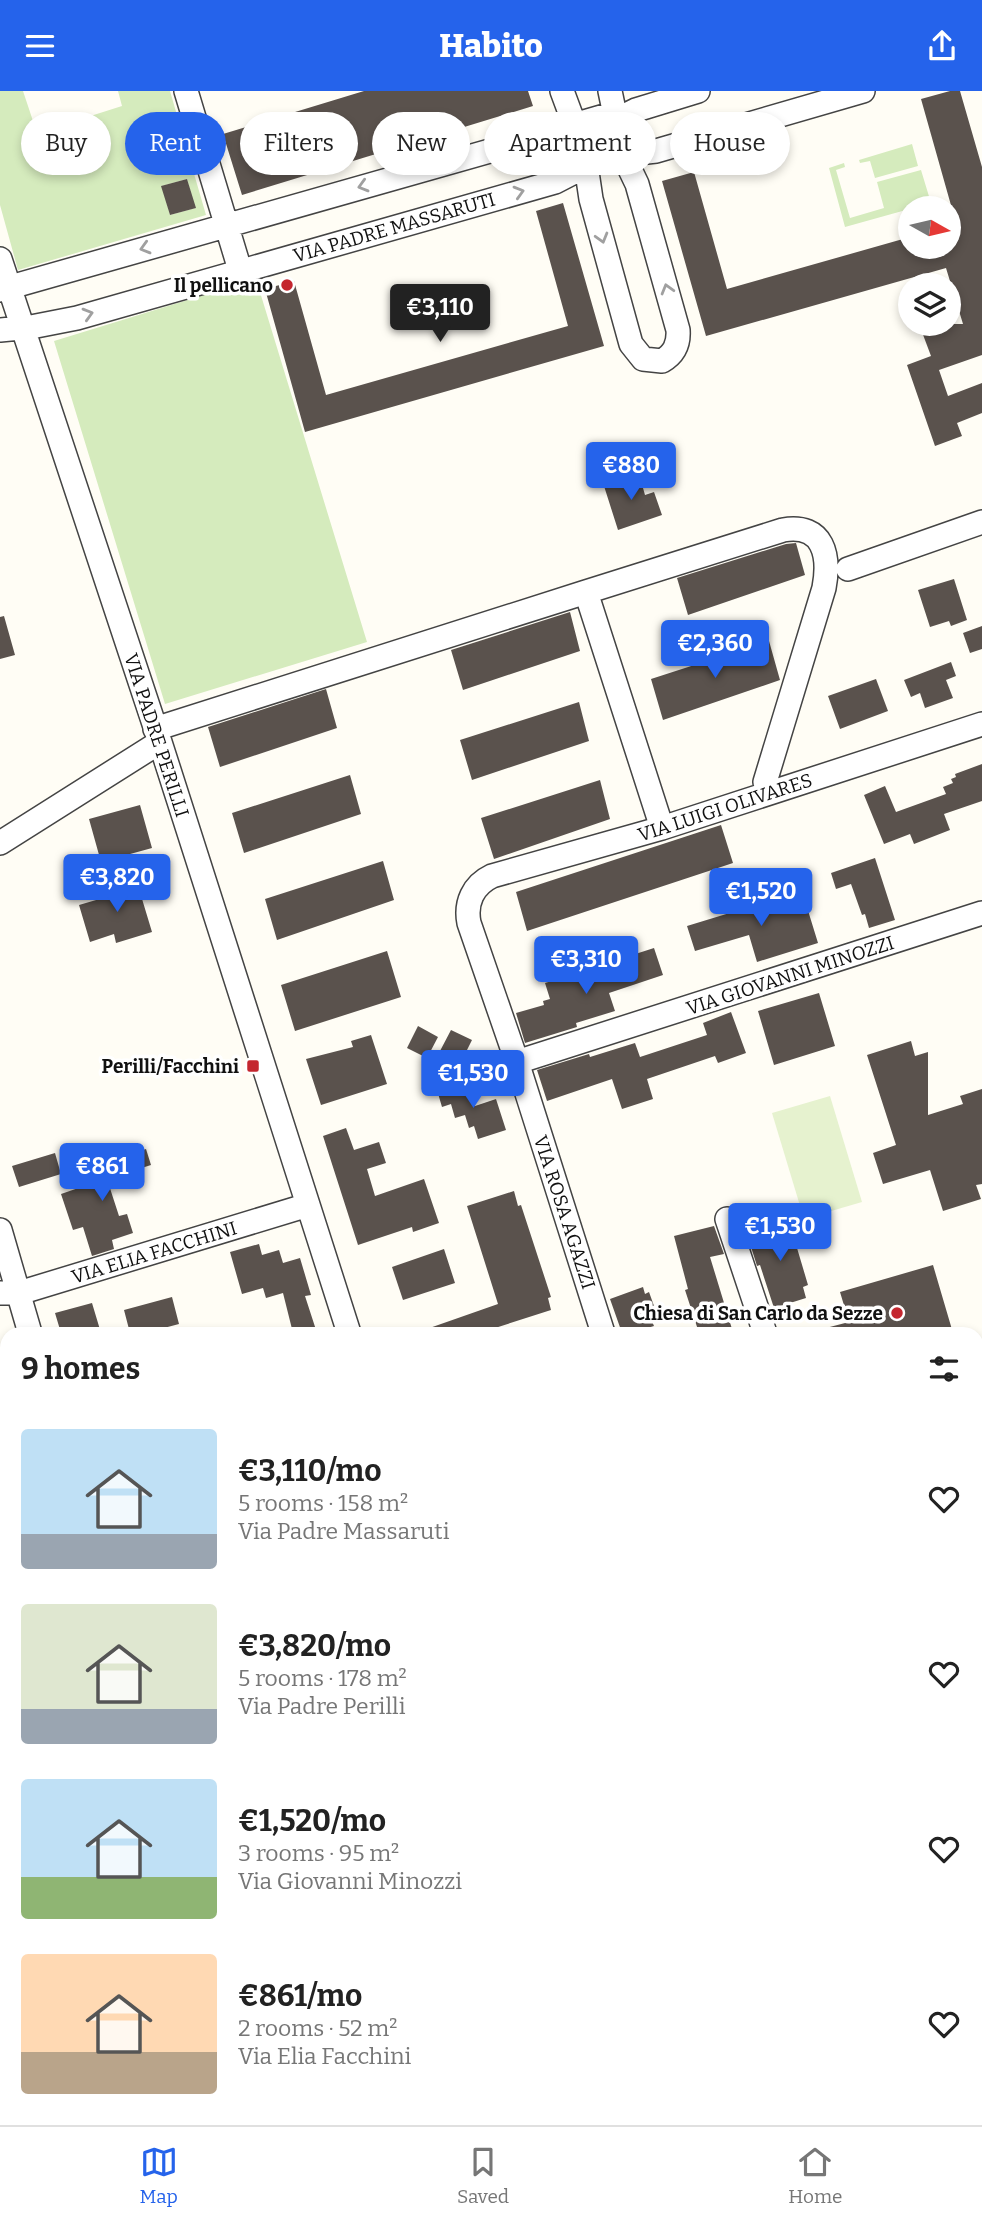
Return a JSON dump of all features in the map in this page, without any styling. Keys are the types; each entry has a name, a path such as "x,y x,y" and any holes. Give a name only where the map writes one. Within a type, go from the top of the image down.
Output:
{"street":[{"path":"186,91 240,270"},
{"path":"562,91 569,112"},
{"path":"610,91 615,112"},
{"path":"631,112 698,91"},
{"name":"VIA PADRE MASSARUTI","path":"656,152 863,91"},
{"path":"4,289 484,152"},
{"name":"VIA PADRE MASSARUTI","path":"11,329 77,318 575,175"},
{"path":"588,175 591,199 634,349 643,359 662,361 674,351 678,342 678,330 632,175"},
{"name":"VIA PADRE PERILLI","path":"0,258 11,329 158,736 347,1327"},
{"path":"848,569 982,522"},
{"path":"0,843 158,736 586,592 783,530 803,530 814,535 822,546 826,560 824,588 765,782"},
{"path":"586,592 662,828"},
{"name":"VIA LUIGI OLIVARES","path":"473,892 481,882 492,876 662,828 982,724"},
{"name":"VIA ROSA AGAZZI","path":"473,892 467,907 468,923 517,1062 601,1327"},
{"name":"VIA GIOVANNI MINOZZI","path":"517,1062 982,913"},
{"name":"VIA ELIA FACCHINI","path":"9,1293 308,1205"},
{"path":"727,1219 763,1327"},
{"path":"0,1230 9,1293 27,1327"}],"green space":[{"path":"0,91 23,91 30,112 21,112 21,175 111,175 111,112 103,112 122,106 118,91 170,91 176,112 125,112 125,175 194,175 206,215 18,270 0,205","holes":["187,179 195,208 170,215 162,186"]},
{"path":"912,144 918,166 875,178 870,161 860,163 859,160"},
{"path":"844,163 845,167 836,170 850,218 884,208 877,182 921,170 929,196 898,196 898,212 845,227 829,168"},
{"path":"256,279 367,642 165,704 54,341"},
{"path":"830,1096 862,1202 804,1219 772,1113"}],"building":[{"path":"364,91 528,91 533,106 513,112 484,112 484,121 470,125 470,112 372,112 372,155 358,160 358,112 295,112"},
{"path":"960,91 982,167 982,355 939,370 948,396 982,383 982,413 957,423 962,436 935,446 907,365 931,356 924,336 961,336 961,273 948,273 946,268 928,273 898,273 898,282 706,336 662,181 695,175 727,289 898,240 898,259 961,259 961,196 948,196 921,99"},
{"path":"240,129 240,175 307,175 242,195 226,144 226,133"},
{"path":"187,179 196,208 170,215 161,186"},
{"path":"563,203 604,346 305,432 265,289 294,281 326,395 568,326 536,211"},
{"path":"639,474 645,495 654,492 662,515 618,530 604,486"},
{"path":"796,543 805,575 688,615 677,578"},
{"path":"954,579 967,620 951,626 949,621 930,627 918,590"},
{"path":"570,612 580,651 463,690 451,650"},
{"path":"4,616 15,655 0,659 0,617"},
{"path":"982,626 982,649 970,653 963,633"},
{"path":"769,641 780,680 663,720 651,679"},
{"path":"951,662 956,676 946,680 953,698 925,708 920,693 911,697 904,680"},
{"path":"876,679 888,711 840,729 828,696"},
{"path":"326,689 337,728 220,767 208,727"},
{"path":"579,702 589,741 472,780 460,740"},
{"path":"982,764 982,801 944,814 950,830 914,844 910,834 884,844 864,795 885,786 896,812 946,794 943,787 953,783 951,779 956,777 955,774"},
{"path":"350,775 361,814 244,853 232,813"},
{"path":"600,780 610,819 494,859 481,818"},
{"path":"140,805 152,848 101,862 89,819"},
{"path":"721,825 733,863 527,931 516,892"},
{"path":"875,858 895,920 869,928 851,884 836,889 831,873"},
{"path":"383,861 394,900 277,940 265,899"},
{"path":"136,879 152,932 116,943 114,934 90,942 79,905 103,898 101,890"},
{"path":"802,891 818,943 757,962 749,935 695,951 687,926"},
{"path":"654,948 663,975 609,993 615,1011 576,1023 577,1027 525,1043 516,1013 544,1005 543,1001 550,999 545,983 562,978 563,981"},
{"path":"387,951 401,997 295,1031 281,985"},
{"path":"819,993 835,1046 774,1065 758,1011"},
{"path":"731,1012 746,1053 718,1063 715,1056 647,1079 653,1099 622,1109 612,1079 547,1101 537,1070 635,1043 640,1057 707,1035 703,1023"},
{"path":"418,1026 438,1037 427,1058 407,1048"},
{"path":"451,1030 472,1040 461,1062 440,1051"},
{"path":"371,1035 387,1084 321,1105 306,1059 353,1047 351,1041"},
{"path":"911,1041 915,1056 928,1052 928,1115 963,1104 960,1096 982,1089 982,1184 976,1185 981,1199 943,1211 930,1170 883,1184 873,1153 896,1145 867,1055"},
{"path":"467,1080 475,1106 496,1099 506,1130 478,1139 474,1126 469,1128 465,1115 455,1118 451,1104 442,1107 437,1090"},
{"path":"346,1128 354,1150 379,1142 386,1163 367,1169 375,1196 424,1179 439,1223 413,1232 412,1227 358,1245 323,1136"},
{"path":"146,1149 151,1165 107,1179 119,1216 127,1214 133,1233 112,1240 114,1249 92,1256 83,1227 73,1230 61,1194 93,1183 88,1168"},
{"path":"55,1153 61,1174 19,1187 12,1166"},
{"path":"514,1191 551,1297 548,1298 551,1310 498,1327 432,1327 498,1304 467,1206"},
{"path":"789,1221 808,1285 803,1287 806,1298 774,1308 747,1234"},
{"path":"714,1226 724,1254 710,1257 731,1327 697,1327 685,1290 688,1289 674,1236"},
{"path":"259,1244 262,1255 279,1250 283,1263 300,1258 311,1295 305,1296 315,1327 292,1327 283,1293 266,1298 263,1288 242,1294 230,1252"},
{"path":"444,1249 455,1283 403,1300 392,1267"},
{"name":"Chiesa di San Carlo da Sezze","path":"933,1265 951,1327 830,1327 849,1322 840,1292"},
{"path":"643,1287 645,1294 649,1292 658,1317 651,1319 654,1326 620,1327 610,1299"},
{"path":"172,1297 179,1324 168,1327 128,1327 124,1310"},
{"path":"92,1303 99,1327 59,1327 55,1313"}],"place":[{"name":"Il pellicano","path":"287,285"},
{"name":"Perilli/Facchini","path":"253,1066"},
{"name":"Chiesa di San Carlo da Sezze","path":"897,1313"}]}
